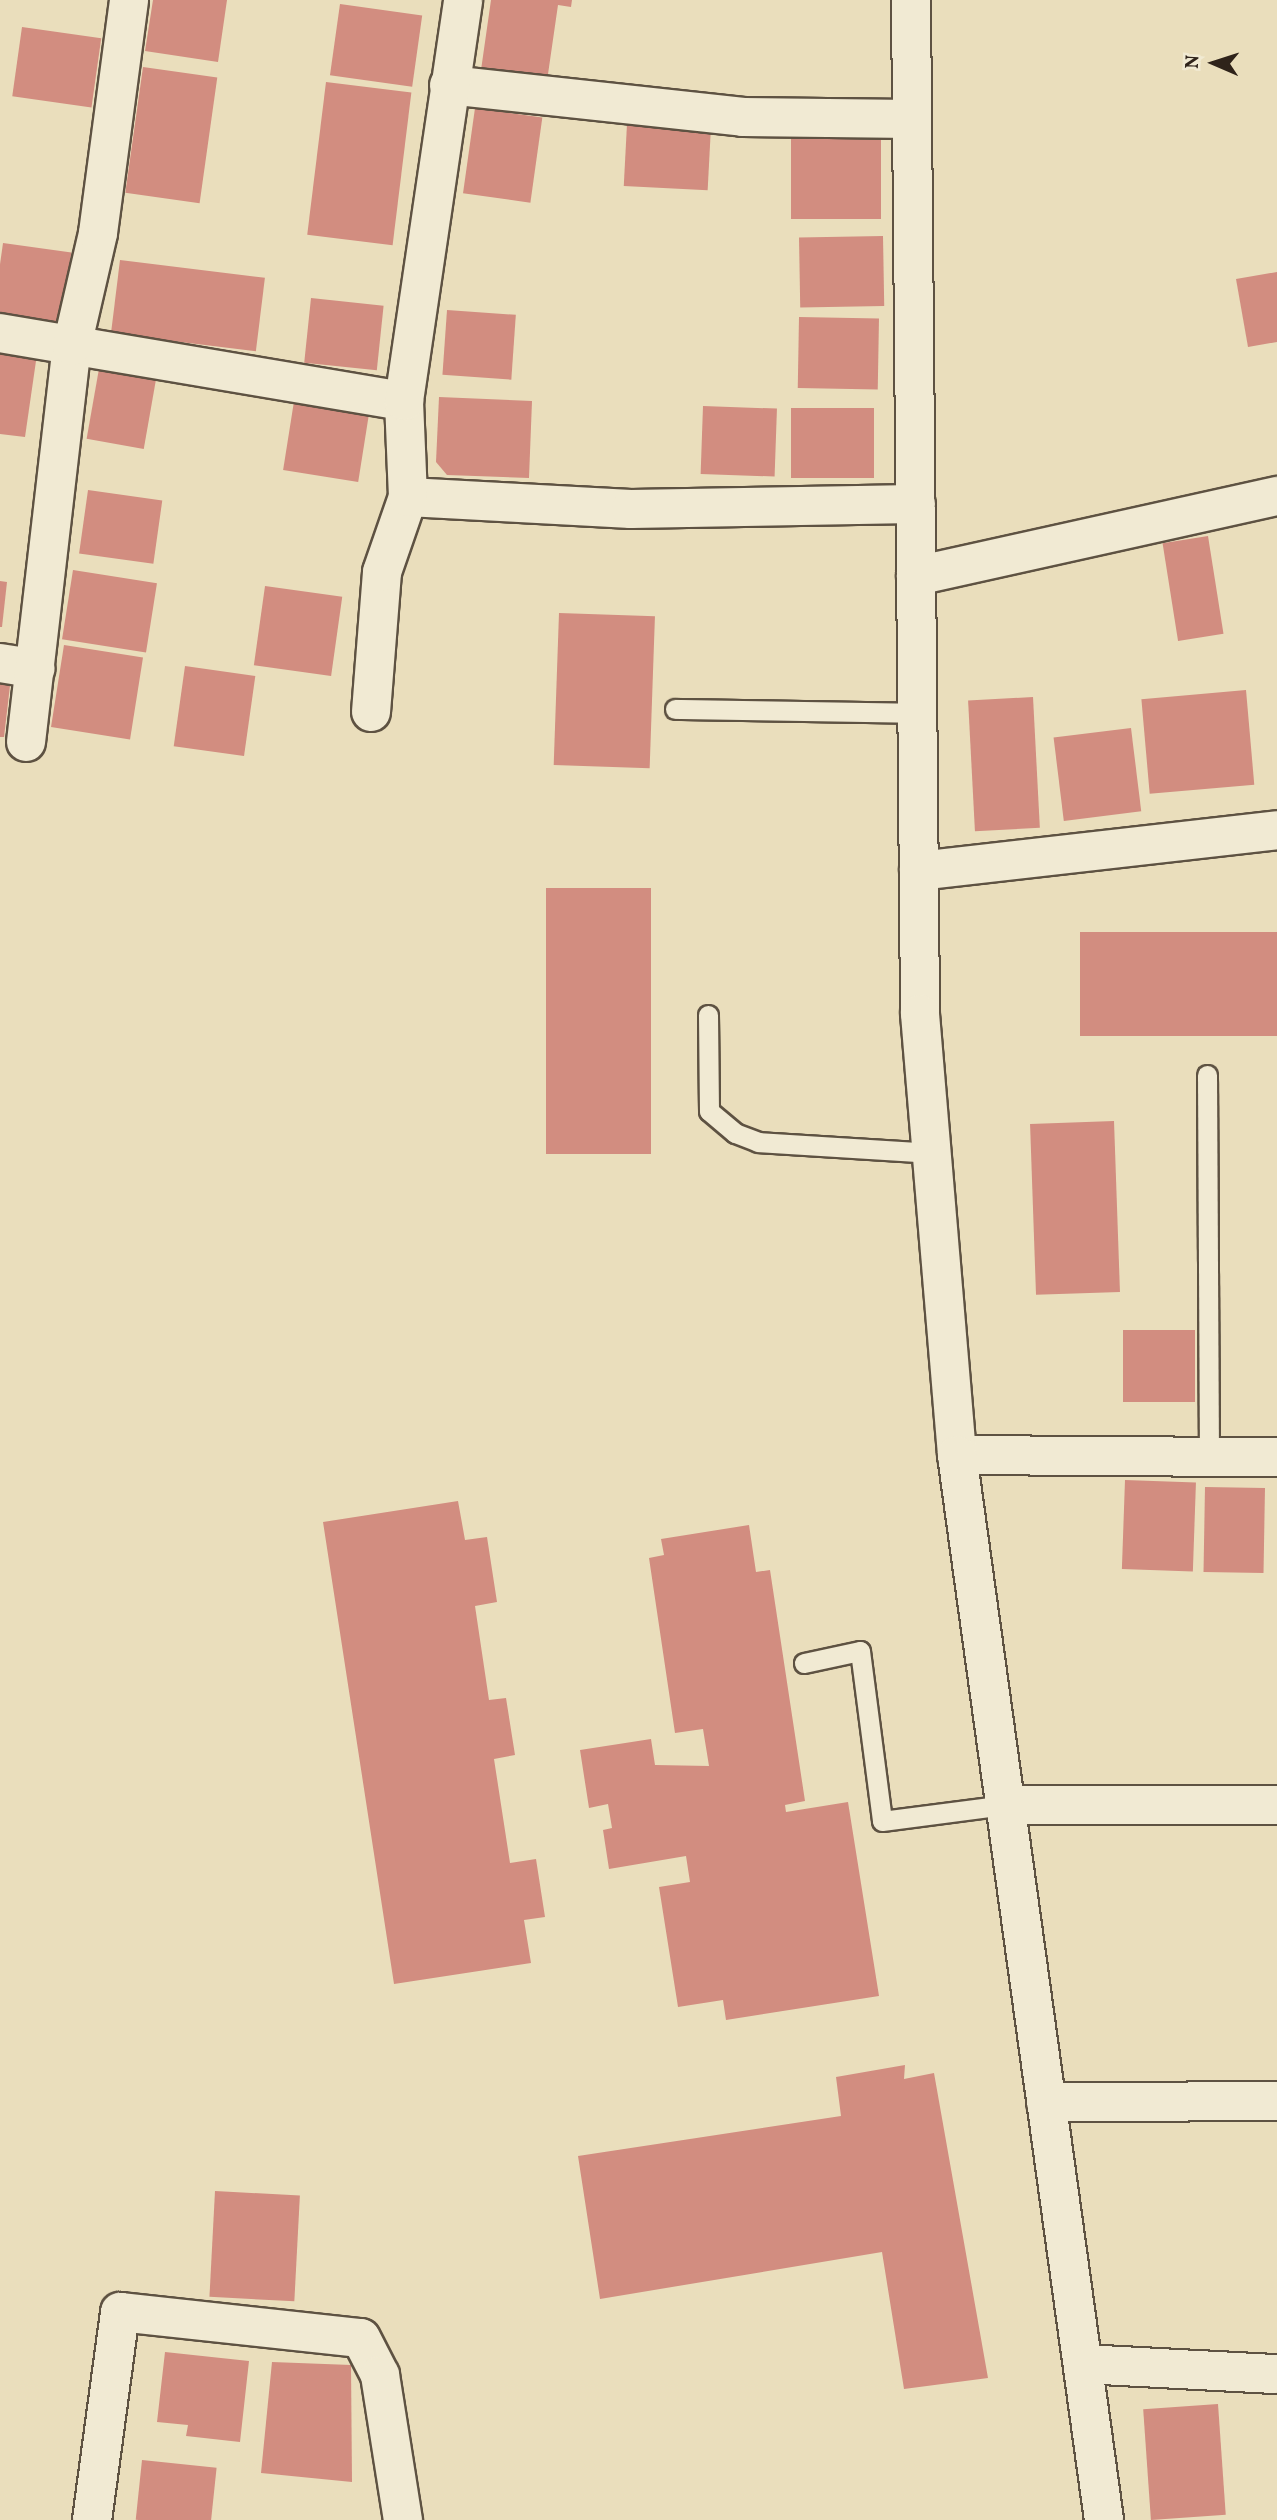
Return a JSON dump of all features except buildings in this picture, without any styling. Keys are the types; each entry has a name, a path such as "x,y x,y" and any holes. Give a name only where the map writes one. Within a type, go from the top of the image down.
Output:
{"street":[{"path":"26,742 18,666 72,346 98,233 129,0"},
{"path":"371,712 382,572 408,497 404,401 463,0"},
{"path":"911,0 920,1014 957,1455 1104,2520"},
{"path":"449,85 743,117 912,119"},
{"path":"0,333 404,401"},
{"path":"916,576 1277,496"},
{"path":"408,497 631,509 916,504"},
{"path":"919,871 1277,830"},
{"path":"957,1455 1277,1458"},
{"path":"1006,1805 1277,1805"},
{"path":"1046,2102 1277,2101"},
{"path":"92,2520 120,2312 361,2338 380,2375 403,2520"},
{"path":"1083,2364 1277,2374"}],"lane":[{"path":"675,709 917,713"},
{"path":"708,1015 709,1111 735,1133 758,1142 932,1153"},
{"path":"1207,1075 1209,1457"},
{"path":"804,1663 860,1651 882,1821 1006,1805"}]}
